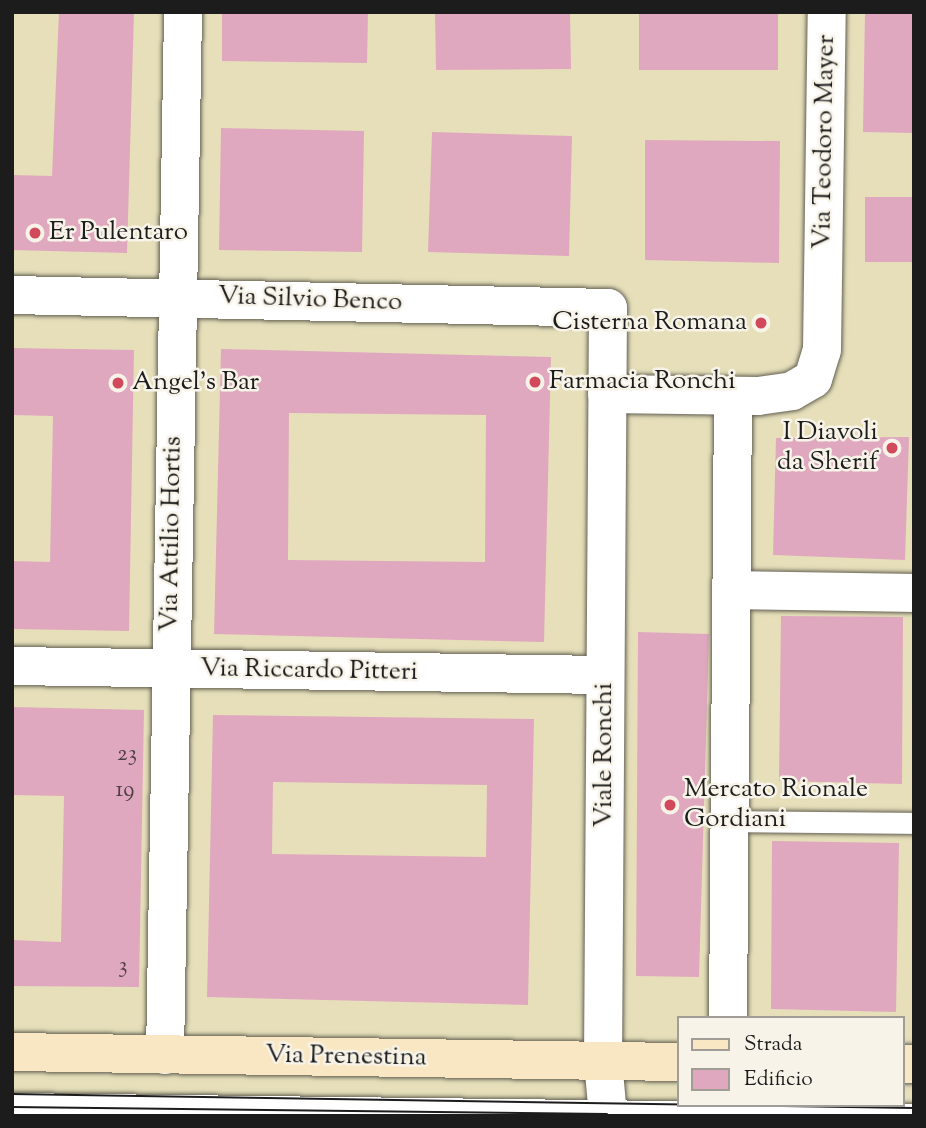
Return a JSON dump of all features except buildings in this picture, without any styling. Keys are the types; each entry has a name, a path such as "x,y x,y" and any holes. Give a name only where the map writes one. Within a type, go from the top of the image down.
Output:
{"main road":[{"name":"Via Prenestina","path":"12,1052 678,1062"}],"street":[{"name":"Via Attilio Hortis","path":"165,1055 183,12"},
{"name":"Via Teodoro Mayer","path":"607,394 733,396 792,391 813,379 822,350 827,12"},
{"name":"Via Silvio Benco","path":"12,295 176,296 608,308"},
{"name":"Viale Ronchi","path":"607,1113 603,1061 608,308"},
{"path":"727,1016 733,396"},
{"path":"732,590 914,593"},
{"name":"Via Riccardo Pitteri","path":"12,666 605,675"}],"lane":[{"path":"728,821 914,823"},
{"path":"12,1103 607,1113 914,1114"}],"tram line":[{"path":"12,1094 678,1104"},
{"path":"12,1107 607,1114"},
{"path":"850,1107 914,1108"}],"place":[{"name":"Er Pulentaro","path":"35,233"},
{"name":"Cisterna Romana","path":"761,323"},
{"name":"Farmacia Ronchi","path":"535,382"},
{"name":"Angel's Bar","path":"118,383"},
{"name":"I Diavoli da Sherif","path":"892,448"},
{"name":"Mercato Rionale Gordiani","path":"670,805"}]}
